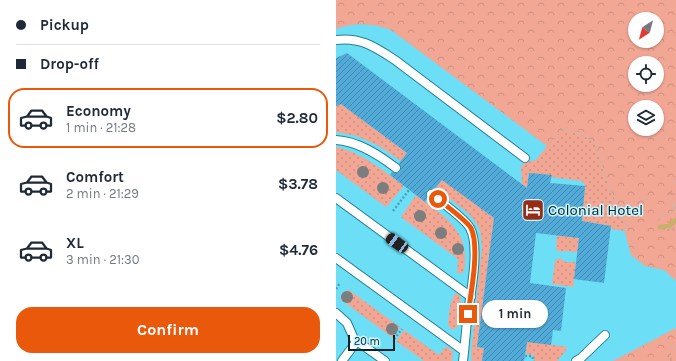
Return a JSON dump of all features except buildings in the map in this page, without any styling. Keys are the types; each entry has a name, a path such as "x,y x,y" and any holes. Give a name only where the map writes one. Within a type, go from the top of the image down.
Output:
{"lane":[{"path":"336,40 346,39 361,41 376,48 525,158"},
{"path":"336,140 344,140 359,145 396,168"},
{"path":"431,194 446,205 470,227 474,238 474,263 471,297 463,361"},
{"path":"336,198 471,297"},
{"path":"336,258 464,351"},
{"path":"336,313 347,323 352,335 357,341 385,361"},
{"path":"576,361 606,335"},
{"path":"342,361 357,341"}],"path":[{"path":"393,212 410,190"},
{"path":"336,289 340,284"},
{"path":"394,339 402,329"},
{"path":"525,356 532,356 534,361"}],"green space":[{"path":"336,0 676,0 676,181 671,191 672,203 675,210 661,218 665,230 676,227 676,281 664,270 645,266 631,255 626,237 623,214 610,190 596,144 583,135 563,129 547,146 391,30 364,24 336,29"},
{"path":"341,104 407,153 401,161 379,146 357,136 336,132 336,106"},
{"path":"563,129 583,135 596,144 610,190 623,214 625,231 611,229 611,226 582,221 585,184 581,181 551,177 551,175 529,173 527,188 521,183 521,167 524,163 536,160"},
{"path":"336,147 345,149 363,158 380,168 404,186 386,207 336,170"},
{"path":"442,179 494,218 477,347 484,348 482,361 472,361 471,355 482,247 480,231 474,220 469,215 435,188"},
{"path":"676,181 676,227 665,230 657,228 656,223 661,218 675,210 669,196 672,186"},
{"path":"416,195 433,207 456,229 464,247 465,264 463,273 457,273 458,259 401,217"},
{"path":"557,235 579,238 577,252 562,252 556,250"},
{"path":"560,258 566,262 574,262 576,264 573,287 552,284 555,261"},
{"path":"349,290 400,327 393,338 340,299 344,292"},
{"path":"455,294 458,294 461,298 457,327 455,329 451,329 448,325 449,313 450,305"},
{"path":"676,328 676,347 667,361 613,361"},
{"path":"404,330 439,355 445,347 453,351 452,361 424,361 396,341"},
{"path":"527,341 567,347 565,352 557,361 535,361 533,355 526,354"},
{"path":"676,347 676,361 667,361"}],"waterway":[{"path":"660,227 669,226 676,220"}],"place":[{"name":"Colonial Hotel","path":"533,210"}],"route":[{"path":"438,199 470,227 474,238 474,271 468,314"}]}
